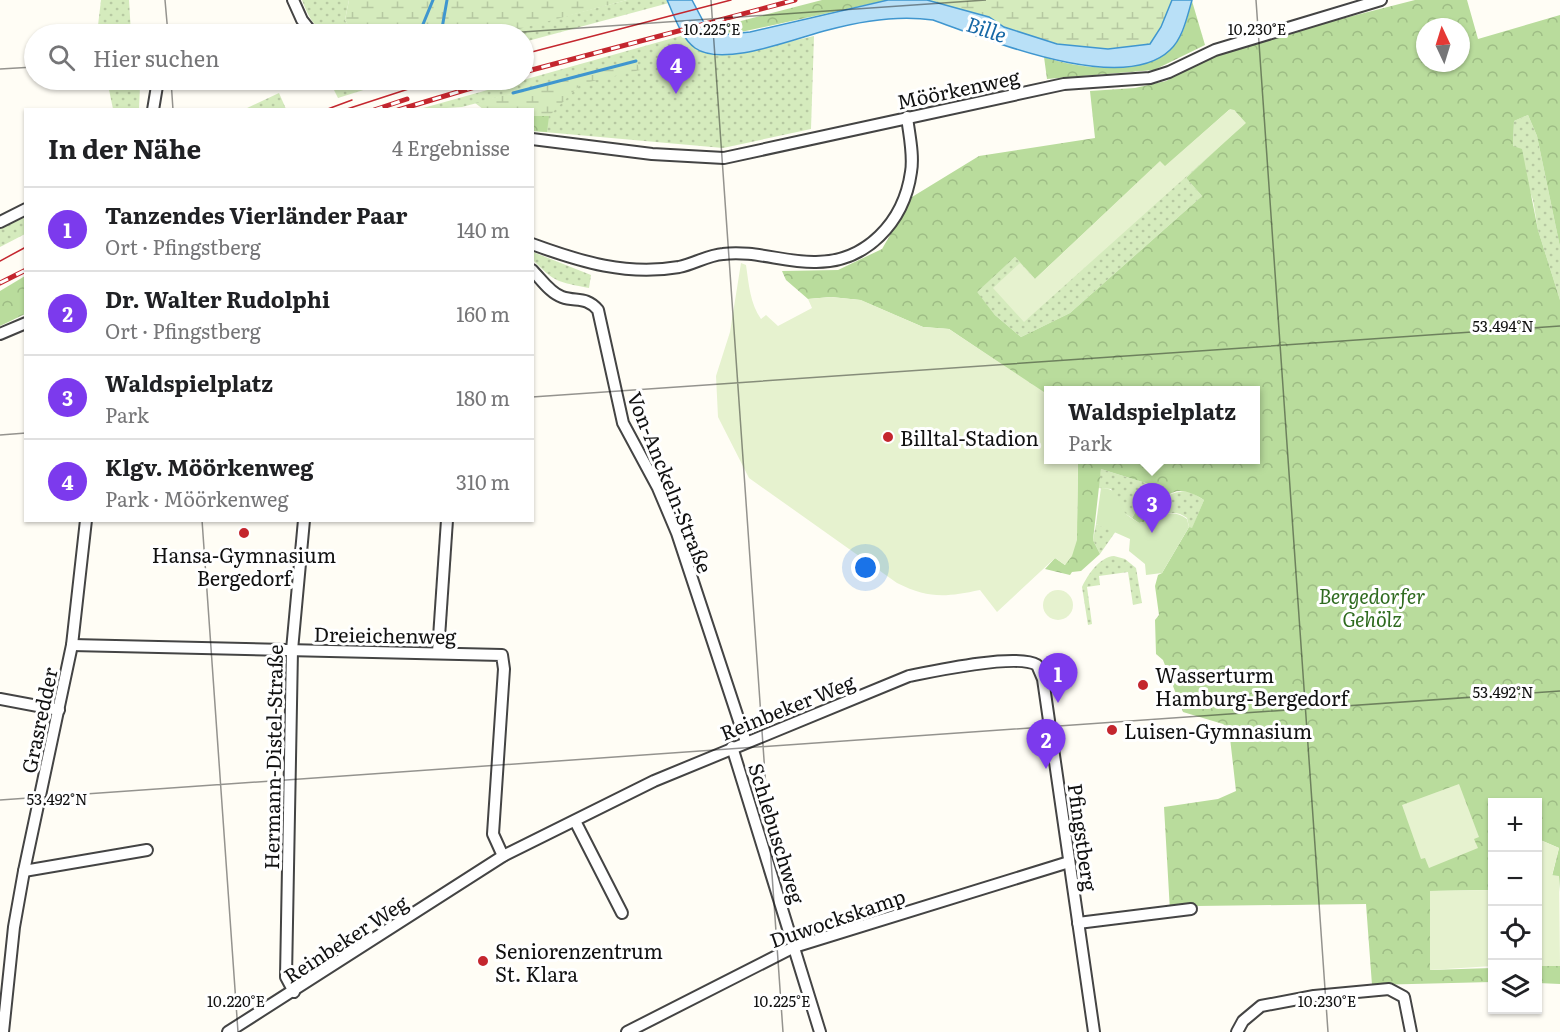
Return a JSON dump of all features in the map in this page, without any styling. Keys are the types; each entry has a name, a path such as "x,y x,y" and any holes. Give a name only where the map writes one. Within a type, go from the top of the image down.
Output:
{"street":[{"path":"293,0 305,24"},
{"name":"Möörkenweg","path":"534,139 652,154 724,158 1064,84 1150,78 1169,72 1215,50 1381,0"},
{"path":"153,108 155,90"},
{"path":"534,245 605,267 640,271 681,266 721,254 746,254 793,262 841,260 864,249 881,237 893,222 902,204 912,171 907,117"},
{"path":"0,222 24,210"},
{"name":"Von-Anckeln-Straße","path":"534,272 562,298 592,302 598,310 623,423 658,488 677,534 746,742"},
{"path":"0,334 24,324"},
{"name":"Grasredder","path":"3,1032 3,1011 14,927 72,645 86,522"},
{"name":"Hermann-Distel-Straße","path":"294,992 286,977 292,650 304,522"},
{"path":"438,652 447,522"},
{"name":"Dreieichenweg","path":"72,645 500,655 504,658 504,669 493,834 503,856"},
{"name":"Reinbeker Weg","path":"228,1032 294,992 503,856 654,781 909,676 948,668 1023,661"},
{"name":"Pfingstberg","path":"1023,661 1037,664 1043,679 1094,1032"},
{"path":"0,699 59,710"},
{"name":"Schlebuschweg","path":"732,747 820,1032"},
{"path":"575,821 622,913"},
{"path":"24,871 147,850"},
{"name":"Duwockskamp","path":"627,1032 794,947 1069,862"},
{"path":"1078,923 1191,909"},
{"path":"1237,1032 1243,1021 1261,1006 1314,996 1389,989 1404,997 1411,1032"}],"green space":[{"path":"101,0 129,0 130,24 98,24"},
{"path":"302,0 349,0 345,20 347,24 315,24"},
{"path":"349,0 627,0 534,25 347,24 345,20"},
{"path":"627,0 666,0 669,3 534,39 534,24"},
{"path":"822,0 888,0 723,36 718,27"},
{"path":"927,0 1172,0 1161,27 1150,44 1108,49 1057,44 1004,27 989,17"},
{"name":"Bergedorfer Gehölz","path":"1415,0 1467,0 1478,39 1560,15 1560,247 1537,136 1528,115 1514,121 1513,146 1522,149 1538,230 1560,300 1560,892 1559,876 1552,876 1559,848 1542,841 1542,798 1488,798 1488,890 1430,891 1430,970 1488,968 1488,982 1372,985 1366,904 1197,906 1170,911 1164,807 1218,799 1236,791 1229,729 1223,724 1183,712 1163,660 1156,654 1155,620 1159,615 1155,586 1158,575 1162,573 1189,527 1192,528 1204,500 1185,491 1177,491 1164,498 1148,521 1139,523 1132,518 1152,485 1101,469 1093,540 1100,554 1081,571 1072,572 1070,575 1045,569 1055,558 1065,565 1077,523 1078,464 1260,464 1260,386 1044,386 1044,393 949,329 923,327 860,300 831,297 808,299 786,280 782,271 838,270 882,249 912,197 979,156 1095,138 1090,91 1135,88 1166,81 1214,56 1278,35","holes":["1229,110 1234,110 1245,123 1186,178 1202,196 1070,313 1021,337 995,315 977,292 1015,257 1035,279 1160,162 1165,167"]},
{"path":"1192,1 1205,45 1154,70 1047,79 1044,57 1077,65 1112,67 1130,66 1162,54 1175,44 1181,35"},
{"path":"684,35 691,44 735,54 814,36 811,129 723,148 534,131 534,108 496,108 636,61 534,88 534,77"},
{"path":"636,61 640,70 581,84 549,116 534,116 534,108 482,108 475,103 525,90 534,90 534,88"},
{"path":"109,90 140,90 139,108 113,108"},
{"path":"334,90 363,90 338,98"},
{"path":"487,90 526,90 462,107 423,108"},
{"path":"279,93 286,108 247,108"},
{"path":"1230,109 1234,110 1246,123 1024,322 993,288 1020,263 1035,279 1160,161 1165,166"},
{"path":"1528,115 1537,136 1560,247 1560,300 1538,230 1533,200 1513,146 1514,121"},
{"path":"534,116 549,116 547,132 534,131"},
{"path":"1246,123 1186,178 1202,196 1070,313 1021,337 995,315 976,292 1015,257 1035,279"},
{"path":"24,217 24,235 0,247 0,229"},
{"path":"534,252 591,275 589,288 564,283 547,273 534,261"},
{"name":"Billtal-Stadion","path":"741,263 746,265 749,287 757,313 761,319 766,315 778,326 812,308 808,299 831,297 861,300 923,327 949,329 1044,392 1044,464 1078,464 1077,540 1072,556 1065,565 1055,558 997,612 980,590 938,595 919,592 897,583 749,478 718,417 716,376 730,332"},
{"path":"24,277 24,314 0,326 0,291"},
{"path":"1101,469 1152,485 1132,518 1124,513 1111,489 1098,488"},
{"path":"1101,488 1114,492 1124,512 1139,523 1169,514 1181,515 1187,519 1189,527 1162,573 1146,575 1145,564 1129,551 1130,539 1096,524"},
{"path":"1189,491 1204,500 1192,529 1189,527 1187,518 1177,513 1148,521 1168,495"},
{"path":"1096,524 1116,531 1100,554 1093,540"},
{"path":"1114,556 1125,559 1136,568 1142,603 1133,605 1128,572 1099,576 1100,585 1087,587 1092,624 1088,625 1082,587 1099,563"},
{"path":"1058,590 1069,594 1073,605 1069,616 1058,620 1047,616 1043,605 1047,594"},
{"path":"1459,784 1479,837 1474,839 1478,848 1429,868 1425,858 1421,859 1402,805"},
{"path":"1542,841 1559,848 1552,875 1559,876 1560,966 1542,966"},
{"path":"1488,890 1488,966 1430,970 1430,891"},
{"path":"1542,966 1560,966 1560,984 1542,983"}],"water":[{"name":"Bille","path":"667,0 692,0 711,36 750,32 888,0 927,0 989,17 1004,27 1057,44 1108,49 1150,44 1161,27 1172,0 1192,0 1181,33 1170,50 1148,63 1120,67 1088,66 1054,59 1019,50 933,20 920,19 894,19 854,24 760,50 723,55 707,53 690,44 678,26"}],"waterway":[{"path":"423,24 433,0"},
{"path":"443,24 447,0"},
{"path":"534,88 636,61"},
{"path":"513,93 525,90"}],"tram line":[{"path":"534,51 731,0"},
{"path":"350,108 405,90"},
{"path":"330,108 352,100"},
{"path":"0,261 24,248"}],"railway":[{"path":"534,69 795,0"},
{"path":"405,108 465,90"},
{"path":"380,108 407,99"},
{"path":"0,283 24,271"}],"place":[{"name":"Klgv. Möörkenweg","path":"676,94"},
{"name":"Billtal-Stadion","path":"888,437"},
{"name":"Hansa-Gymnasium Bergedorf","path":"244,533"},
{"name":"Waldspielplatz","path":"1152,533"},
{"name":"Wasserturm Hamburg-Bergedorf","path":"1143,685"},
{"name":"Tanzendes Vierländer Paar","path":"1058,703"},
{"name":"Luisen-Gymnasium","path":"1112,730"},
{"name":"Dr. Walter Rudolphi","path":"1046,769"},
{"name":"Seniorenzentrum St. Klara","path":"483,961"}]}
